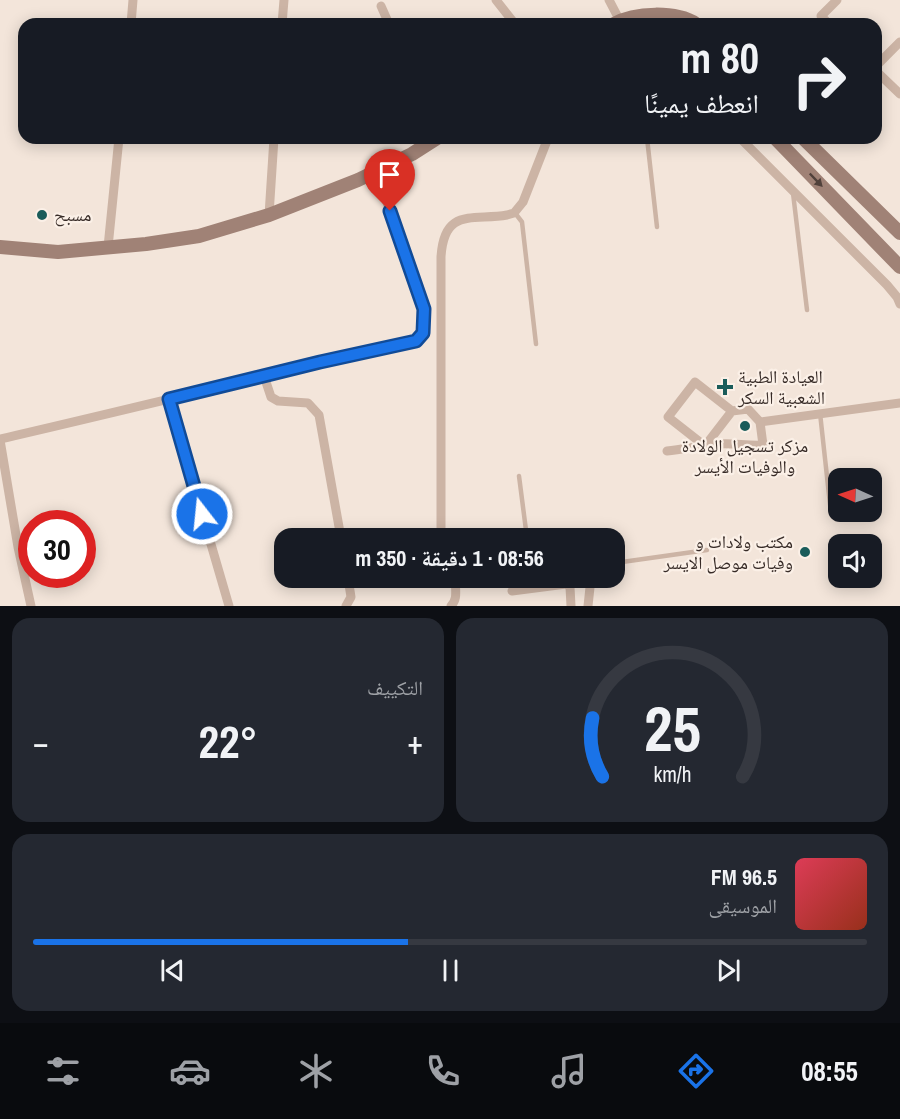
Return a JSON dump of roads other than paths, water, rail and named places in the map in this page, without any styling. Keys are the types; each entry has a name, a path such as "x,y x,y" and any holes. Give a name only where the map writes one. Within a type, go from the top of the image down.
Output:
{"main road":[{"path":"643,16 647,18"},
{"path":"629,18 643,16 684,18"},
{"path":"0,247 58,252 146,244 199,236 269,215 358,180 428,144"},
{"path":"781,144 900,267"},
{"path":"809,144 900,233"},
{"path":"856,220 857,208 860,205 871,204"}],"street":[{"path":"132,18 133,0"},
{"path":"282,18 284,0"},
{"path":"496,0 510,18"},
{"path":"609,0 616,18"},
{"path":"823,18 821,16 837,0"},
{"path":"381,6 386,18"},
{"path":"882,60 900,42"},
{"path":"882,77 900,94"},
{"path":"108,247 118,144"},
{"path":"269,215 274,144"},
{"path":"441,528 441,247 449,230 461,219 514,213 526,195 546,144"},
{"path":"746,144 887,285 900,303"},
{"path":"32,606 18,547 0,439 416,341 423,333 424,309 376,171"},
{"path":"264,376 272,397 278,400 308,403 319,415 339,528"},
{"path":"667,451 722,444 763,445 760,422 748,409 732,411 695,382 668,417 705,446"},
{"path":"169,399 229,606"},
{"path":"760,422 900,403"},
{"path":"705,446 732,411"},
{"path":"512,591 566,584 570,587 571,606"},
{"path":"346,606 351,597 350,588"},
{"path":"451,606 456,597 454,588"},
{"path":"588,606 590,588"}],"lane":[{"path":"647,144 657,227"},
{"path":"792,190 807,310"},
{"path":"514,213 522,222 536,345"},
{"path":"820,413 828,486"},
{"path":"519,476 526,528"},
{"path":"625,562 707,550"}],"place":[{"name":"مسبح","path":"42,215"},
{"name":"العيادة الطبية الشعبية السكر","path":"725,387"},
{"name":"مزكر تسجيل الولادة والوفيات الأيسر","path":"745,426"},
{"name":"مكتب ولادات و وفيات موصل الايسر","path":"805,552"}]}
